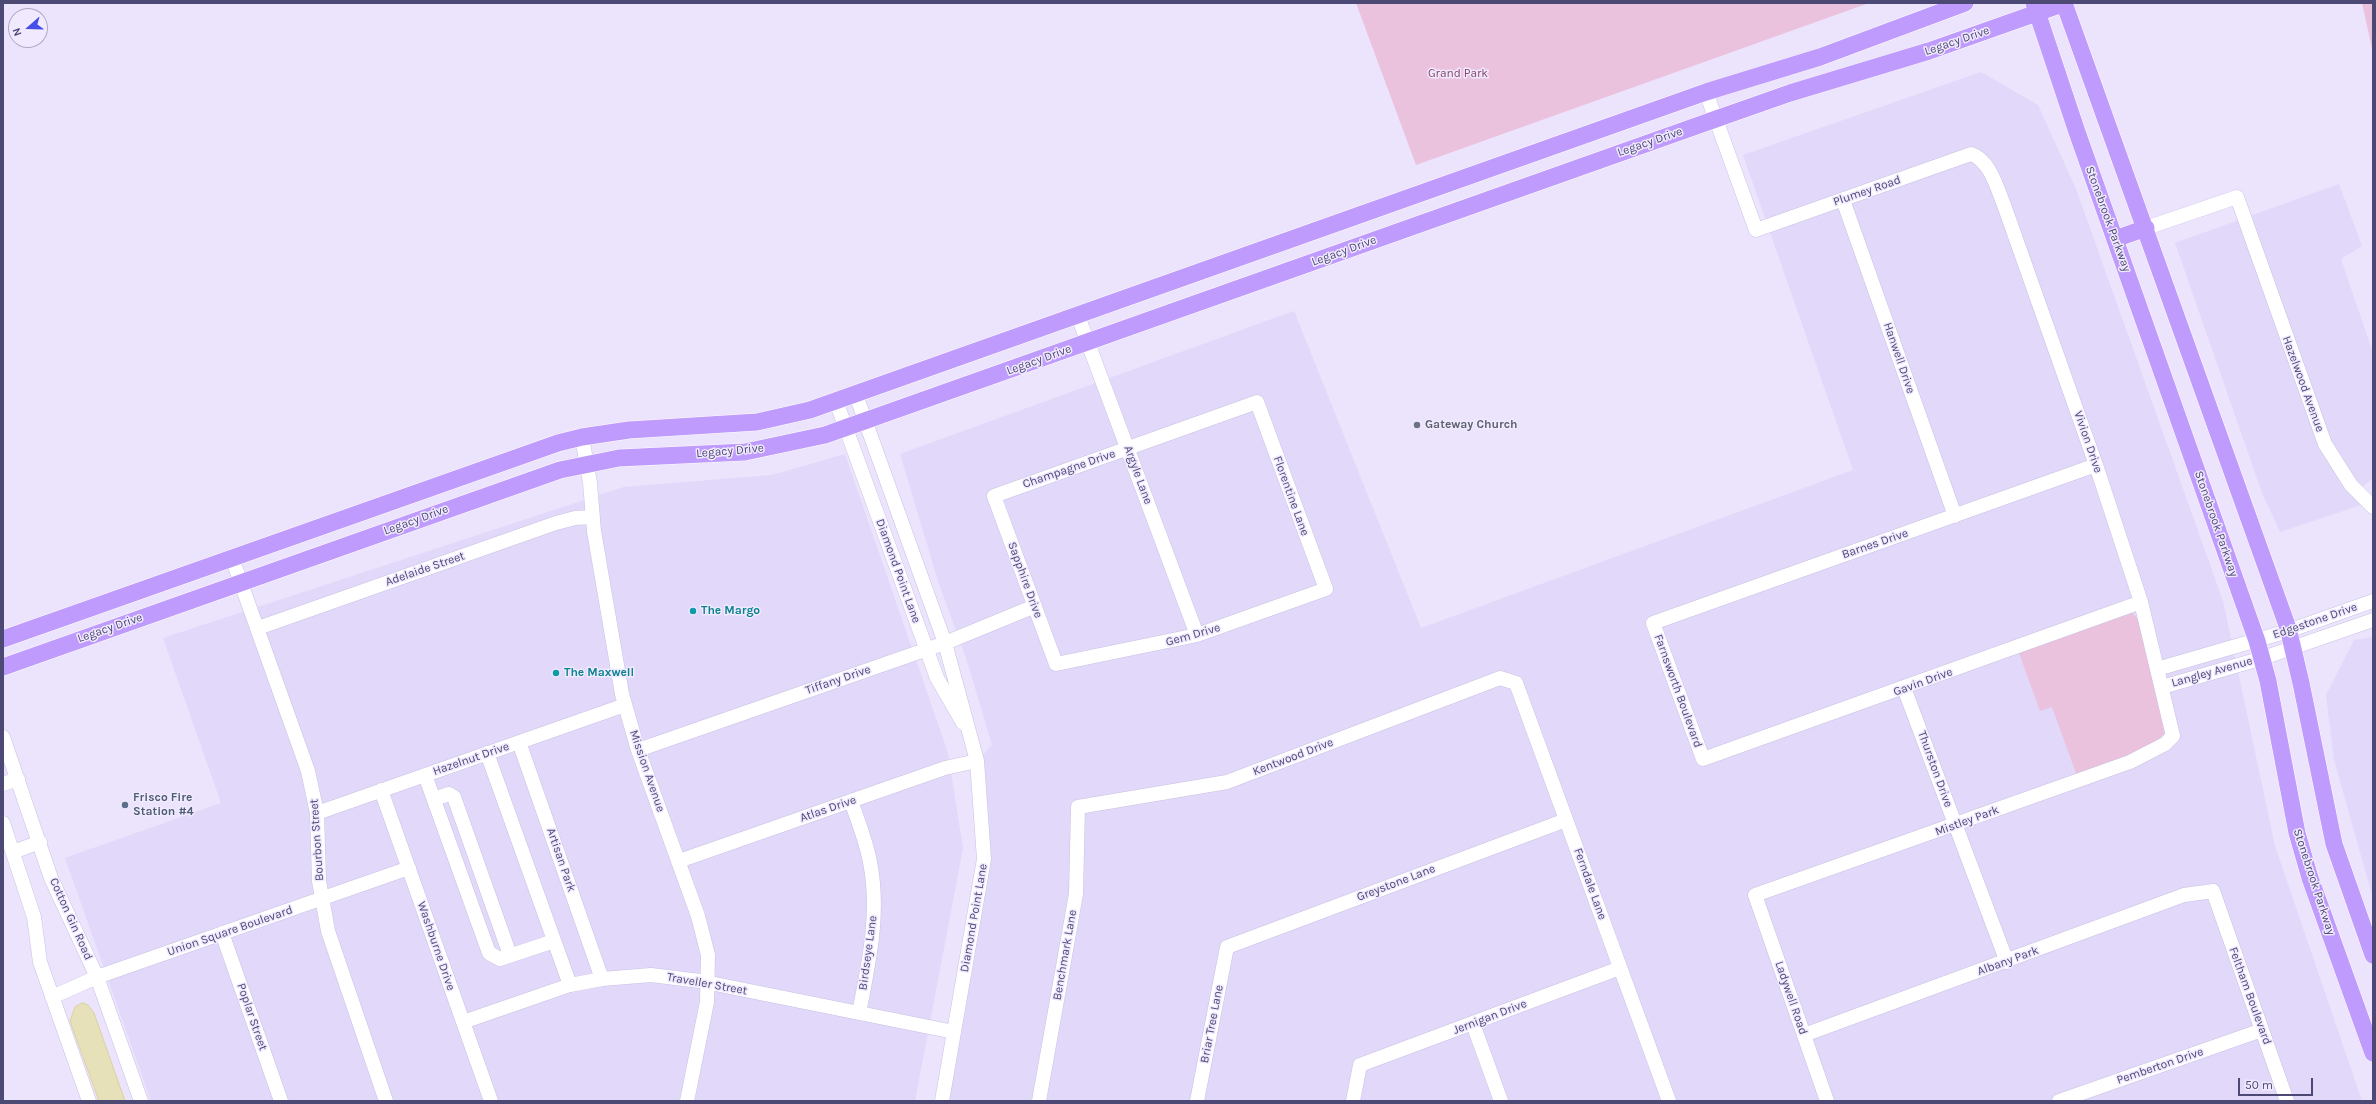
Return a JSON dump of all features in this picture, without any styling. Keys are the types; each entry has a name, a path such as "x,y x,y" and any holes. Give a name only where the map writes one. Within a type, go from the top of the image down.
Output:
{"main road":[{"path":"3,639 534,450 582,437 651,428 731,425 757,422 810,410 1418,196 1706,92 1820,57 1965,3"},
{"path":"2064,3 2146,228 2288,631 2334,844 2373,955"},
{"name":"Legacy Drive","path":"3,666 540,476 587,464 619,458 745,452 799,442 846,428 1790,93 1929,51 2036,8 2064,3"},
{"name":"Stonebrook Parkway","path":"2036,8 2115,239 2263,658 2297,833 2310,878 2373,1053"},
{"path":"1418,196 1427,222"},
{"path":"2115,239 2146,228"}],"street":[{"path":"1706,92 1716,119"},
{"name":"Plumey Road","path":"1716,119 1756,230 1971,154 1978,156"},
{"name":"Vivion Drive","path":"1978,156 1987,167 2004,204 2096,465 2142,602 2173,736"},
{"name":"Hazelwood Avenue","path":"2146,228 2237,197 2325,444 2351,485 2373,507"},
{"name":"Hanwell Drive","path":"1843,200 1955,516"},
{"name":"Argyle Lane","path":"1078,316 1197,635"},
{"name":"Diamond Point Lane","path":"856,394 946,643 977,761 984,859 942,1101"},
{"name":"Diamond Point Lane","path":"836,401 937,678 971,735"},
{"name":"Champagne Drive","path":"994,496 1257,402"},
{"name":"Florentine Lane","path":"1257,402 1326,589"},
{"name":"Mission Avenue","path":"582,437 587,464 593,517 625,705 638,750 679,861 702,929 708,955 709,982 705,1012 687,1101"},
{"name":"Barnes Drive","path":"1653,623 2096,465"},
{"name":"Sapphire Drive","path":"994,496 1056,664"},
{"name":"Adelaide Street","path":"258,628 556,524 575,518 593,517"},
{"name":"Bourbon Street","path":"232,558 308,771 316,813 322,898 332,947 386,1101"},
{"name":"Gem Drive","path":"1056,664 1197,635 1326,589"},
{"name":"Edgestone Drive","path":"2257,641 2373,601"},
{"name":"Gavin Drive","path":"1703,759 2142,602"},
{"name":"Tiffany Drive","path":"638,750 927,650 1035,606"},
{"name":"Edgestone Drive","path":"2263,658 2373,620"},
{"name":"Farnsworth Boulevard","path":"1653,623 1703,759"},
{"name":"Langley Avenue","path":"2157,669 2257,641"},
{"name":"Langley Avenue","path":"2162,687 2263,658"},
{"name":"Kentwood Drive","path":"1078,807 1227,782 1500,678"},
{"name":"Ferndale Lane","path":"1500,678 1516,683 1669,1101"},
{"name":"Thurston Drive","path":"1904,688 2006,962"},
{"name":"Hazelnut Drive","path":"316,813 625,705"},
{"name":"Mistley Park","path":"1755,895 2130,762 2165,744 2173,736"},
{"name":"Cotton Gin Road","path":"3,737 54,886 96,977 141,1101"},
{"name":"Artisan Park","path":"519,742 602,978"},
{"path":"487,753 570,985"},
{"name":"Atlas Drive","path":"679,861 945,768 977,761"},
{"path":"425,775 489,953 500,959 554,941"},
{"path":"3,784 18,778"},
{"name":"Washburne Drive","path":"381,790 491,1101"},
{"path":"434,799 449,794 454,797 510,955"},
{"name":"Birdseye Lane","path":"851,801 866,845 874,895 872,943 859,1012"},
{"name":"Benchmark Lane","path":"1039,1101 1076,894 1078,807"},
{"name":"Greystone Lane","path":"1227,947 1566,820"},
{"path":"3,823 30,902 40,962 89,1101"},
{"path":"13,852 40,842"},
{"name":"Union Square Boulevard","path":"52,997 96,977 409,868"},
{"name":"Albany Park","path":"1804,1035 2006,962 2184,895 2213,891"},
{"name":"Feltham Boulevard","path":"2213,891 2287,1101"},
{"name":"Ladywell Road","path":"1755,895 1827,1101"},
{"name":"Poplar Street","path":"222,933 281,1101"},
{"name":"Briar Tree Lane","path":"1197,1101 1227,947"},
{"name":"Jernigan Drive","path":"1353,1101 1360,1065 1620,968"},
{"name":"Traveller Street","path":"463,1022 570,985 602,978 651,975 709,982 954,1032"},
{"path":"1473,1024 1501,1101"},
{"name":"Pemberton Drive","path":"2059,1101 2262,1030"}],"shaded area":[{"path":"1981,72 2038,105 2076,189 2223,601 2275,846 2362,1101 942,1101 984,859 977,761 992,745 967,661 938,581 900,454 1294,311 1421,628 1853,470 1743,155"},
{"path":"2339,184 2362,246 2341,259 2373,353 2373,478 2361,488 2373,501 2280,532 2262,493 2175,243"},
{"path":"845,454 948,753 963,848 915,1101 151,1101 65,858 221,803 163,638 624,487 772,475"},
{"path":"2373,637 2373,898 2334,760 2326,695 2354,640"},
{"path":"83,1003 88,1005 94,1013 125,1101 99,1101 70,1021 75,1007"}],"green space":[{"name":"Grand Park","path":"1356,3 1869,3 1416,165"},
{"path":"2362,3 2373,3 2373,53"},
{"path":"2132,613 2138,619 2165,733 2153,745 2077,776 2052,707 2040,711 2019,653"}],"place":[{"name":"Gateway Church","path":"1417,425"},
{"name":"The Margo","path":"693,611"},
{"name":"The Maxwell","path":"556,673"},
{"name":"Frisco Fire Station #4","path":"125,805"}]}
